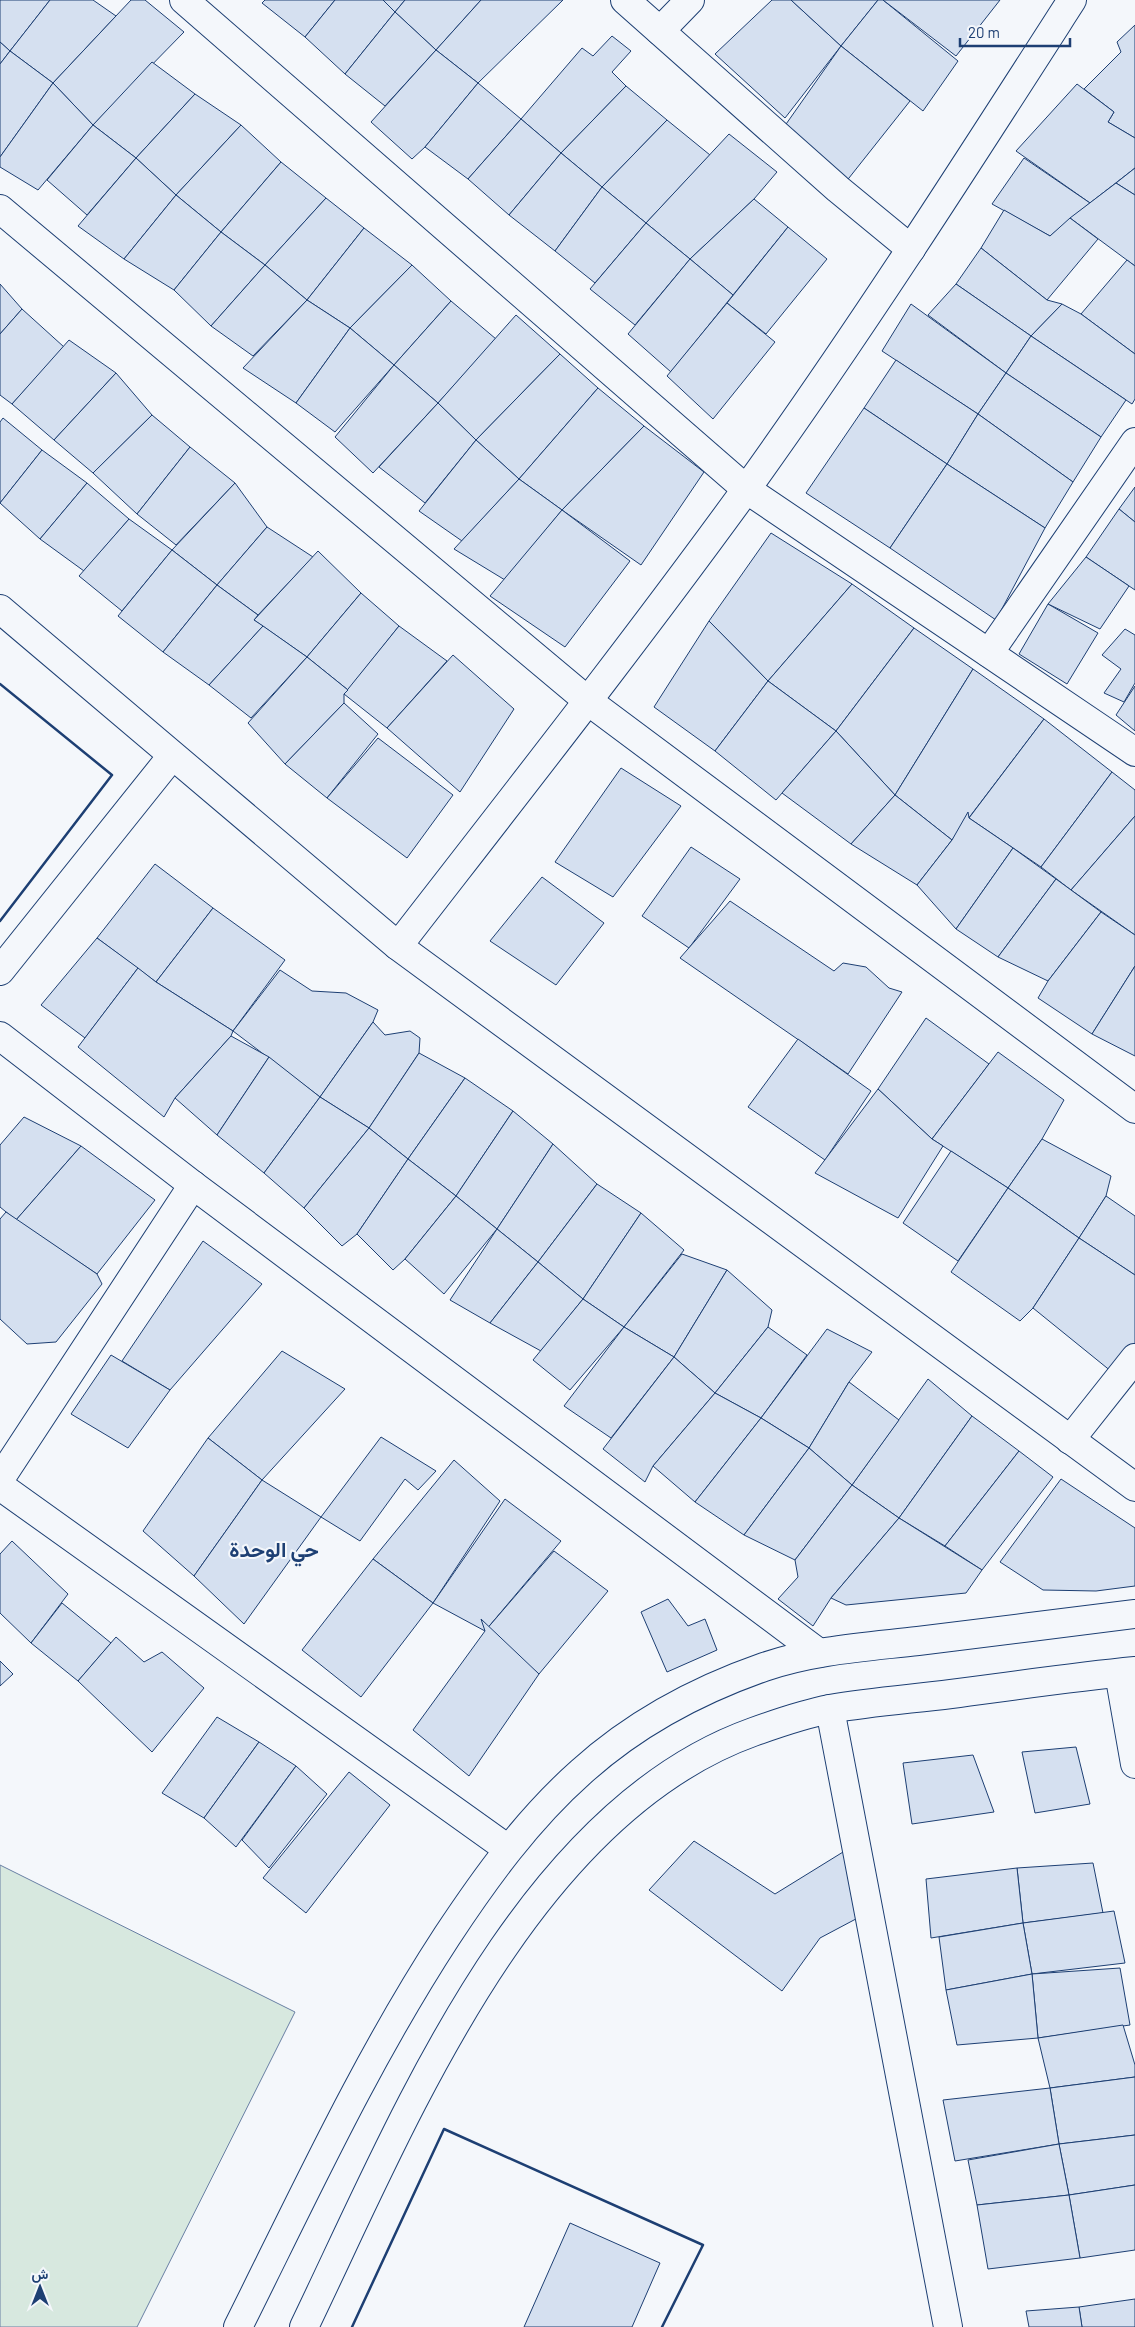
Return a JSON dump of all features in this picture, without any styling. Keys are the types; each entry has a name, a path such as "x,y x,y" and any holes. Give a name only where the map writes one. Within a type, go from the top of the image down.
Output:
{"street":[{"path":"184,0 746,489 1135,752"},
{"path":"625,0 838,189 912,249"},
{"path":"660,31 690,0"},
{"path":"398,946 588,701 746,489 912,249 1072,0"},
{"path":"0,209 588,701 1135,1109"},
{"path":"989,653 1135,442"},
{"path":"0,610 398,946 1135,1487"},
{"path":"0,971 172,756"},
{"path":"0,1036 193,1185 819,1653"},
{"path":"0,1479 193,1185"},
{"path":"1070,1440 1135,1358"},
{"path":"0,1486 508,1849"},
{"path":"238,2327 386,2036 464,1909 508,1849 543,1808 582,1771 624,1738 669,1710 717,1685 767,1666 819,1653 1135,1614"},
{"path":"304,2327 436,2058 473,1994 511,1937 578,1851 608,1821 675,1771 749,1733 830,1709 1127,1672 1135,1764"},
{"path":"830,1709 948,2327"}],"shaded area":[{"path":"0,1865 295,2012 137,2327 0,2327"}],"building":[{"path":"0,0 50,0 10,51 0,42"},
{"path":"50,0 93,0 116,16 53,83 10,51"},
{"path":"131,0 145,0 184,32 93,125 53,83"},
{"path":"265,0 335,0 305,37 262,3"},
{"path":"335,0 383,0 395,12 345,74 305,37"},
{"path":"383,0 405,0 395,12"},
{"path":"405,0 481,0 436,50 395,12"},
{"path":"481,0 563,0 478,83 436,50"},
{"path":"772,0 791,0 841,46 785,118 715,54"},
{"path":"791,0 878,0 841,46"},
{"path":"878,0 883,0 958,61 923,111 841,46"},
{"path":"883,0 1000,0 956,56"},
{"path":"395,12 436,50 385,106 345,74"},
{"path":"1135,25 1135,138 1108,122 1114,112 1084,89 1121,52 1117,42"},
{"path":"612,36 631,51 612,72 626,86 561,153 521,119 582,48 593,56"},
{"path":"0,42 10,51 0,64"},
{"path":"841,46 910,101 845,183 784,127"},
{"path":"436,50 478,83 425,147 412,159 371,122"},
{"path":"10,51 53,83 0,157 0,64"},
{"path":"152,62 195,94 136,158 93,125"},
{"path":"53,83 93,125 38,190 0,167 0,157"},
{"path":"478,83 521,119 468,179 425,147"},
{"path":"1077,84 1114,112 1108,122 1135,138 1135,168 1090,203 1016,151"},
{"path":"626,86 667,120 602,187 561,153"},
{"path":"195,94 241,125 176,195 136,158"},
{"path":"521,119 561,153 509,215 468,179"},
{"path":"667,120 710,155 646,223 602,187"},
{"path":"93,125 136,158 87,215 47,180"},
{"path":"241,125 281,162 221,232 176,195"},
{"path":"729,134 777,172 754,199 690,259 646,223"},
{"path":"561,153 602,187 555,251 509,215"},
{"path":"136,158 176,195 124,259 78,226"},
{"path":"1024,158 1090,203 1050,236 992,204"},
{"path":"281,162 326,198 265,265 221,232"},
{"path":"1135,168 1135,195 1116,183"},
{"path":"1116,183 1135,195 1135,266 1070,218"},
{"path":"602,187 646,223 595,283 555,251"},
{"path":"176,195 221,232 174,290 124,259"},
{"path":"326,198 364,228 307,300 265,265"},
{"path":"754,199 788,227 733,295 690,259"},
{"path":"1004,210 1050,236 1070,218 1098,239 1047,300 981,248"},
{"path":"646,223 690,259 635,325 590,289"},
{"path":"788,227 827,259 766,334 727,303"},
{"path":"364,228 412,265 350,328 307,300"},
{"path":"221,232 265,265 211,326 174,290"},
{"path":"981,248 1047,300 1062,304 1031,336 956,284"},
{"path":"690,259 733,295 671,372 628,334"},
{"path":"1127,260 1135,266 1135,354 1081,314"},
{"path":"265,265 307,300 253,356 211,326"},
{"path":"412,265 451,301 394,365 350,328"},
{"path":"0,284 22,309 0,334"},
{"path":"956,284 1031,336 1006,373 928,315"},
{"path":"307,300 350,328 296,403 243,368"},
{"path":"451,301 496,339 438,403 394,365"},
{"path":"727,303 775,342 713,419 667,376"},
{"path":"911,304 1006,373 978,414 882,351"},
{"path":"1062,304 1081,314 1135,354 1135,399 1132,404 1031,336"},
{"path":"22,309 64,347 12,404 0,395 0,334"},
{"path":"516,315 560,354 476,440 438,403"},
{"path":"350,328 394,365 335,432 296,403"},
{"path":"1031,336 1126,400 1101,437 1006,373"},
{"path":"69,340 116,373 54,440 12,404"},
{"path":"560,354 598,388 519,479 476,440"},
{"path":"896,360 978,414 947,464 864,408"},
{"path":"394,365 438,403 373,473 335,437"},
{"path":"116,373 152,415 93,473 54,440"},
{"path":"1006,373 1101,437 1073,482 978,414"},
{"path":"598,388 644,426 562,510 519,479"},
{"path":"438,403 476,440 425,503 379,467"},
{"path":"864,408 947,464 890,548 806,493"},
{"path":"978,414 1073,482 1045,528 947,464"},
{"path":"152,415 190,447 137,514 93,473"},
{"path":"3,418 42,450 0,503 0,422"},
{"path":"644,426 704,472 641,565 562,510"},
{"path":"476,440 519,479 462,541 419,511"},
{"path":"190,447 235,483 176,545 137,514"},
{"path":"42,450 87,483 40,539 0,503"},
{"path":"947,464 1045,528 996,620 890,548"},
{"path":"519,479 562,510 505,580 454,549"},
{"path":"87,483 129,519 84,571 40,539"},
{"path":"235,483 267,527 217,585 172,550"},
{"path":"1135,487 1135,522 1119,509"},
{"path":"1119,509 1135,522 1135,590 1086,557"},
{"path":"562,510 630,561 565,647 490,596"},
{"path":"129,519 172,550 122,611 79,576"},
{"path":"267,527 313,557 258,615 217,585"},
{"path":"771,533 852,584 768,681 709,621"},
{"path":"172,550 217,585 163,652 118,616"},
{"path":"318,551 361,593 307,657 254,620"},
{"path":"1086,557 1129,586 1100,629 1048,604"},
{"path":"852,584 914,628 836,731 768,681"},
{"path":"217,585 258,615 254,620 263,626 209,685 163,652"},
{"path":"361,593 399,626 348,690 307,657"},
{"path":"1048,604 1098,633 1067,684 1019,654"},
{"path":"709,621 768,681 715,751 654,707"},
{"path":"263,626 307,657 251,718 209,685"},
{"path":"399,626 447,661 387,728 344,694"},
{"path":"914,628 973,669 895,795 836,731"},
{"path":"1125,629 1135,635 1135,683 1124,702 1104,693 1121,669 1102,655"},
{"path":"453,655 514,709 460,792 387,728"},
{"path":"307,657 348,690 344,694 344,703 285,764 248,723"},
{"path":"973,669 1044,719 952,840 895,795"},
{"path":"768,681 836,731 776,800 715,751"},
{"path":"1135,686 1135,731 1116,715"},
{"path":"344,703 378,734 327,798 285,764"},
{"path":"1044,719 1112,772 1041,867 969,818"},
{"path":"836,731 895,795 851,844 782,793"},
{"path":"378,738 453,795 407,858 327,798"},
{"path":"621,768 681,806 613,897 555,862"},
{"path":"1112,772 1135,790 1135,816 1071,890 1041,867"},
{"path":"895,795 952,840 917,885 851,844"},
{"path":"968,812 969,818 1013,848 956,929 917,885 952,840"},
{"path":"1135,816 1135,935 1071,890"},
{"path":"691,847 740,879 689,948 642,916"},
{"path":"1013,848 1056,879 998,957 956,929"},
{"path":"155,864 213,908 156,982 97,938"},
{"path":"542,877 604,923 556,985 490,941"},
{"path":"1056,879 1101,912 1048,981 998,957"},
{"path":"730,901 834,971 843,963 866,967 889,988 902,992 848,1074 680,958"},
{"path":"213,908 285,960 233,1031 156,982"},
{"path":"1101,912 1135,935 1135,966 1092,1034 1038,998 1048,981"},
{"path":"97,938 138,968 85,1038 41,1005"},
{"path":"1135,966 1135,1056 1092,1034"},
{"path":"138,968 156,982 233,1031 231,1036 175,1098 164,1117 78,1047"},
{"path":"280,970 312,991 346,993 378,1010 373,1022 320,1097 233,1031"},
{"path":"926,1018 989,1064 932,1139 878,1089"},
{"path":"373,1022 385,1035 410,1031 420,1038 419,1053 369,1128 320,1097"},
{"path":"231,1036 269,1057 217,1135 175,1098"},
{"path":"798,1039 871,1091 825,1160 748,1107"},
{"path":"998,1052 1064,1100 1042,1139 1008,1188 932,1139"},
{"path":"419,1053 465,1078 408,1159 369,1128"},
{"path":"269,1057 320,1097 264,1173 217,1135"},
{"path":"465,1078 513,1111 456,1196 408,1159"},
{"path":"878,1089 932,1139 943,1146 898,1218 815,1173"},
{"path":"320,1097 369,1128 304,1208 264,1173"},
{"path":"513,1111 553,1144 497,1229 456,1196"},
{"path":"24,1117 81,1146 16,1220 0,1207 0,1145"},
{"path":"369,1128 408,1159 357,1234 342,1246 304,1208"},
{"path":"1042,1139 1111,1176 1106,1196 1079,1238 1008,1188"},
{"path":"553,1144 597,1184 538,1262 497,1229"},
{"path":"81,1146 155,1200 97,1274 16,1220"},
{"path":"951,1151 1008,1188 958,1261 903,1223"},
{"path":"408,1159 456,1196 405,1259 393,1270 357,1234"},
{"path":"597,1184 641,1213 583,1299 538,1262"},
{"path":"1008,1188 1079,1238 1033,1308 1020,1321 951,1272"},
{"path":"456,1196 497,1229 444,1294 405,1259"},
{"path":"1106,1196 1135,1216 1135,1275 1079,1238"},
{"path":"6,1212 97,1274 102,1284 56,1342 27,1344 0,1319 0,1219"},
{"path":"641,1213 684,1250 624,1327 583,1299"},
{"path":"497,1229 538,1262 490,1323 450,1300"},
{"path":"1079,1238 1135,1275 1135,1344 1112,1372 1033,1308"},
{"path":"203,1241 262,1284 170,1390 122,1361"},
{"path":"682,1254 727,1270 674,1357 624,1327"},
{"path":"538,1262 583,1299 541,1351 490,1323"},
{"path":"727,1270 772,1310 768,1327 715,1393 674,1357"},
{"path":"583,1299 624,1327 570,1390 533,1360"},
{"path":"624,1327 674,1357 611,1438 564,1406"},
{"path":"768,1327 807,1355 761,1418 715,1393"},
{"path":"827,1329 872,1352 849,1382 809,1448 761,1418"},
{"path":"282,1351 345,1389 262,1480 208,1438"},
{"path":"111,1355 170,1390 128,1448 71,1414"},
{"path":"674,1357 715,1393 653,1466 645,1482 603,1449"},
{"path":"928,1379 972,1416 899,1518 852,1485"},
{"path":"849,1382 899,1420 852,1485 809,1448"},
{"path":"715,1393 761,1418 695,1502 653,1466"},
{"path":"972,1416 1019,1451 945,1546 899,1518"},
{"path":"761,1418 809,1448 744,1535 695,1502"},
{"path":"381,1437 436,1471 418,1490 405,1479 360,1541 321,1517"},
{"path":"208,1438 262,1480 194,1576 143,1531"},
{"path":"809,1448 852,1485 795,1560 744,1535"},
{"path":"1019,1451 1053,1477 982,1570 945,1546"},
{"path":"454,1460 500,1501 433,1603 373,1559"},
{"path":"1061,1479 1135,1528 1135,1586 1096,1591 1043,1590 1000,1562"},
{"path":"262,1480 321,1517 244,1624 194,1576"},
{"path":"852,1485 899,1518 831,1598 813,1626 778,1599 798,1577 795,1560"},
{"path":"505,1499 561,1541 485,1631 433,1603"},
{"path":"899,1518 982,1570 966,1593 846,1605 831,1598"},
{"path":"12,1541 68,1594 31,1643 0,1613 0,1554"},
{"path":"554,1551 608,1591 539,1674 485,1631"},
{"path":"373,1559 433,1603 361,1697 302,1650"},
{"path":"668,1599 688,1626 705,1619 717,1650 667,1672 641,1612"},
{"path":"62,1603 111,1643 78,1681 31,1643"},
{"path":"481,1619 539,1674 469,1776 413,1730 485,1631"},
{"path":"116,1637 144,1662 162,1652 204,1688 152,1752 78,1681"},
{"path":"0,1661 13,1674 0,1686"},
{"path":"217,1717 259,1742 204,1818 162,1793"},
{"path":"259,1742 296,1766 236,1847 204,1818"},
{"path":"1076,1747 1090,1804 1035,1813 1022,1752"},
{"path":"973,1755 994,1812 912,1824 903,1763"},
{"path":"296,1766 327,1794 269,1868 242,1840"},
{"path":"349,1772 390,1805 306,1913 263,1878"},
{"path":"694,1841 775,1894 856,1844 869,1912 820,1938 782,1991 649,1890"},
{"path":"1093,1863 1103,1913 1023,1923 1017,1868"},
{"path":"1017,1868 1023,1923 931,1938 926,1879"},
{"path":"1114,1911 1125,1963 1032,1974 1023,1923"},
{"path":"1023,1923 1032,1974 946,1990 939,1937"},
{"path":"1120,1968 1130,2025 1038,2038 1032,1974"},
{"path":"1032,1974 1038,2038 957,2045 946,1990"},
{"path":"1123,2025 1135,2065 1135,2077 1050,2088 1038,2038"},
{"path":"1135,2077 1135,2135 1059,2144 1050,2088"},
{"path":"1050,2088 1059,2144 955,2161 943,2100"},
{"path":"1135,2135 1135,2185 1069,2195 1059,2144"},
{"path":"1059,2144 1069,2195 977,2205 968,2160"},
{"path":"1135,2185 1135,2250 1080,2258 1069,2195"},
{"path":"1069,2195 1080,2258 988,2269 977,2205"},
{"path":"570,2223 660,2263 632,2327 524,2327"},
{"path":"1135,2299 1135,2327 1082,2327 1079,2307"},
{"path":"1079,2307 1082,2327 1029,2327 1026,2311"}],"wall":[{"path":"0,684 112,775 0,921"},
{"path":"352,2327 444,2129 703,2245 662,2327"}],"district":[{"name":"حي الوحدة","path":"274,1550"}]}
